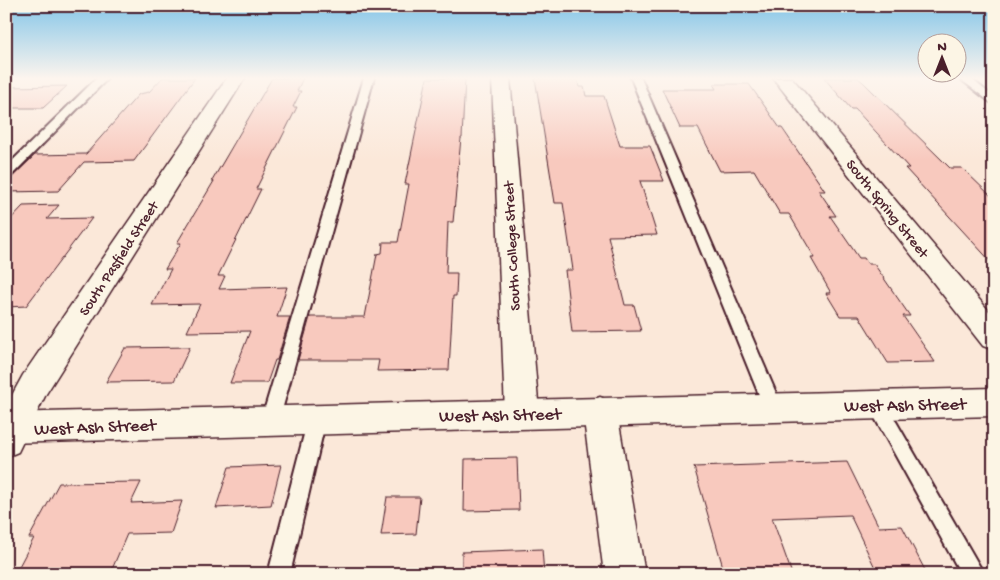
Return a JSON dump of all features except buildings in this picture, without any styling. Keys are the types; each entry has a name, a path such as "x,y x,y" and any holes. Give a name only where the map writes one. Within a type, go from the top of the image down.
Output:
{"street":[{"name":"South Pasfield Street","path":"8,432 34,385 218,105"},
{"name":"South College Street","path":"503,105 522,413"},
{"name":"South Spring Street","path":"804,105 994,338"},
{"name":"West Ash Street","path":"8,432 317,419 994,402"},
{"path":"600,412 625,574"}],"lane":[{"path":"6,174 76,105"},
{"path":"270,421 361,105"},
{"path":"647,105 773,407"},
{"path":"878,405 973,574"},
{"path":"279,574 317,419"}]}
